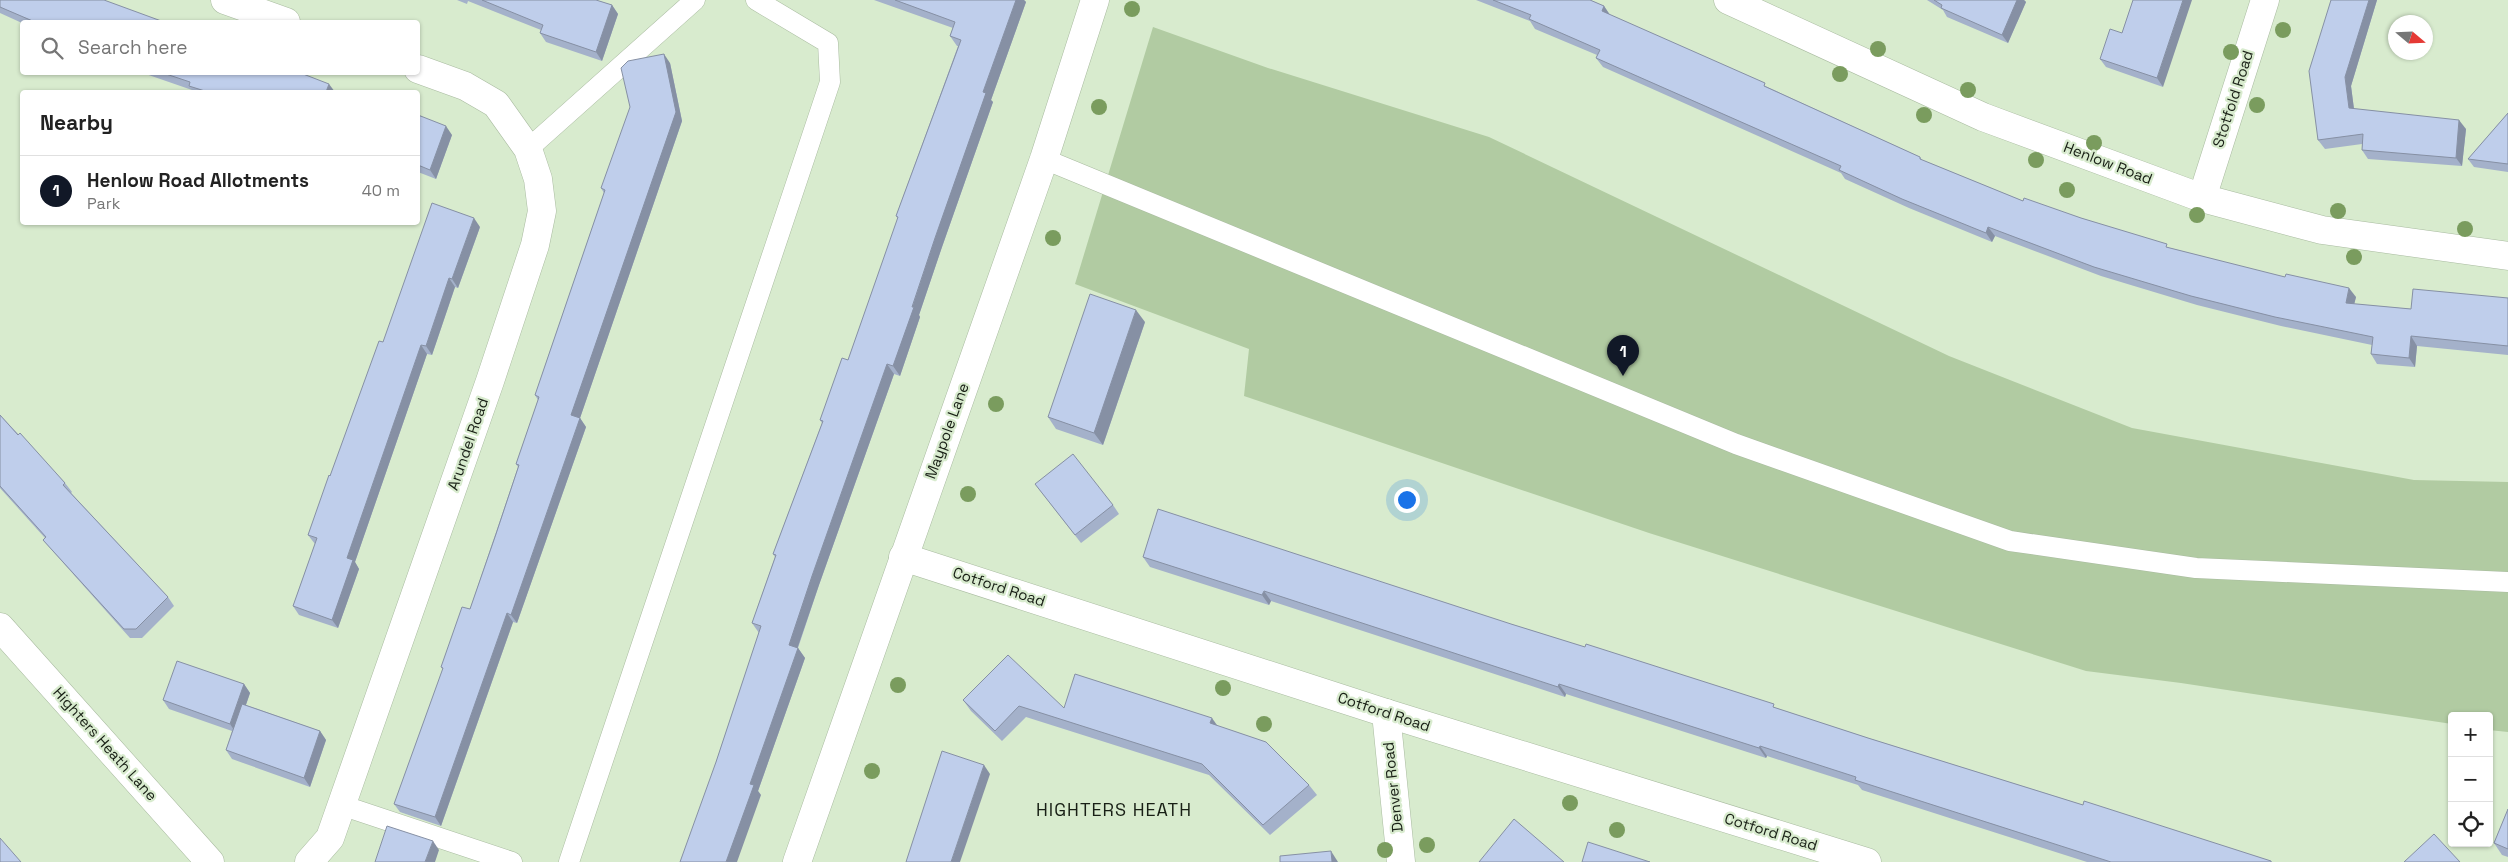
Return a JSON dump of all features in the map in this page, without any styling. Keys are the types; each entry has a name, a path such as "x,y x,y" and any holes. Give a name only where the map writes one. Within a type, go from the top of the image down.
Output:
{"street":[{"path":"225,0 280,20"},
{"name":"Maypole Lane","path":"798,862 903,557 1044,159 1095,0"},
{"name":"Henlow Road","path":"1728,0 1770,9 1983,117 2202,198 2322,230 2508,256"},
{"name":"Stotfold Road","path":"2202,198 2264,0"},
{"name":"Arundel Road","path":"309,862 330,838 342,805 490,380 535,245 542,211 538,179 528,150 496,104 465,86 420,70"},
{"name":"Cotford Road","path":"903,557 1386,713 1867,862"},
{"name":"Highters Heath Lane","path":"0,627 210,862"},
{"name":"Denver Road","path":"1386,713 1401,862"}],"lane":[{"path":"528,150 695,0"},
{"path":"569,862 830,82 828,43 756,0"},
{"path":"1044,159 1736,444 2010,541 2196,568 2508,582"},
{"path":"342,805 512,862"}],"green space":[{"path":"1153,27 1268,68 1489,137 1949,356 2132,428 2414,480 2508,482 2508,732 2493,730 2493,712 2448,712 2448,723 2181,683 2086,671 1649,533 1244,396 1249,349 1075,284"}],"building":[{"path":"0,0 104,0 159,20 30,20 0,7"},
{"path":"482,0 596,0 612,5 596,52 540,33 543,25"},
{"path":"895,0 1016,0 983,92 986,93 935,238 912,307 914,307 893,366 887,364 812,576 789,645 798,648 750,784 754,785 726,862 680,862 716,762 761,626 752,623 776,555 773,554 823,421 820,420 842,358 848,360 898,217 896,216 961,40 950,36 955,22"},
{"path":"1493,0 1590,0 1604,6 1602,11 1765,83 1764,86 1920,157 1920,159 2023,201 2024,198 2081,218 2167,244 2166,247 2285,277 2286,274 2349,288 2346,303 2411,309 2413,289 2508,298 2508,346 2411,336 2409,358 2371,354 2373,337 2275,317 2191,296 2094,267 1988,227 1986,233 1902,199 1839,170 1841,166 1596,58 1600,50 1529,19 1531,15"},
{"path":"1934,0 2017,0 2002,35 1941,8 1942,5"},
{"path":"2133,0 2183,0 2157,78 2100,59 2110,29 2122,33"},
{"path":"2331,0 2369,0 2345,77 2349,108 2459,120 2456,158 2362,150 2363,134 2318,140 2309,71"},
{"path":"664,54 676,112 571,415 580,418 511,615 507,613 435,817 394,804 443,668 441,667 462,607 470,609 496,534 519,465 516,464 539,397 535,395 605,190 601,188 630,107 621,68 628,61"},
{"path":"169,75 306,75 329,84 327,90 202,90 189,86 190,82"},
{"path":"2508,113 2508,164 2468,159"},
{"path":"420,116 446,126 430,170 420,166"},
{"path":"432,203 474,218 452,279 449,278 426,346 421,345 347,558 353,560 332,620 293,606 317,538 308,535 379,341 383,342"},
{"path":"1090,294 1136,310 1094,433 1048,417"},
{"path":"0,415 18,435 20,433 65,483 63,485 168,597 136,629 124,629 43,540 46,537 0,486"},
{"path":"1073,454 1113,505 1075,535 1035,484"},
{"path":"1158,509 1511,624 1585,647 1586,644 1774,704 1773,707 1868,738 2083,805 2084,801 2271,862 2111,862 1855,780 1856,777 1760,746 1759,748 1559,684 1558,687 1264,591 1262,595 1143,557"},
{"path":"1008,655 1064,708 1075,674 1212,718 1210,723 1266,742 1309,785 1263,825 1202,764 1019,706 995,731 963,700"},
{"path":"177,661 244,684 230,724 163,700"},
{"path":"242,704 320,731 304,778 226,750"},
{"path":"942,751 984,765 951,862 906,862"},
{"path":"2508,809 2508,849 2494,843"},
{"path":"1514,819 1564,862 1479,862"},
{"path":"387,826 433,841 425,862 375,862"},
{"path":"2434,834 2460,862 2404,862"},
{"path":"0,838 21,862 0,862"},
{"path":"1588,842 1650,862 1582,862"},
{"path":"1331,851 1332,862 1280,862 1280,856"}],"place":[{"name":"Henlow Road Allotments","path":"1623,376"}],"district":[{"name":"HIGHTERS HEATH","path":"1114,810"}]}
